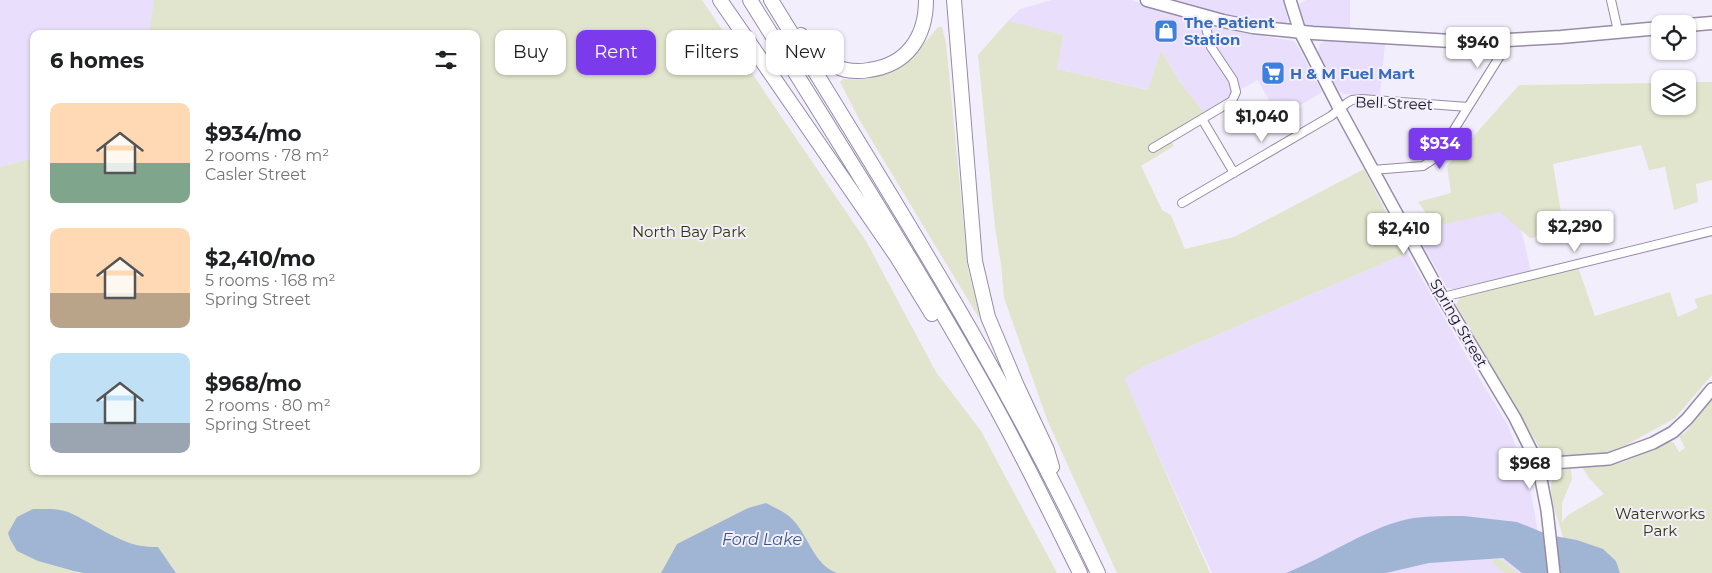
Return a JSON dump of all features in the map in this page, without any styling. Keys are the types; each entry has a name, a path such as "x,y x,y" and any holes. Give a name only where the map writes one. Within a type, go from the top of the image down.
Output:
{"highway":[{"path":"720,0 897,258 949,341 975,370"},
{"path":"750,0 902,245 975,370 1046,503 1080,573"},
{"path":"772,2 794,24 810,46 823,59 848,70 864,71 878,69 891,64 912,47 923,25 926,0"},
{"path":"954,0 977,271 988,317 1047,450 1063,501"},
{"path":"772,2 905,218 970,328 1063,501 1098,573"}],"main road":[{"path":"1147,0 1246,26 1300,32 1469,42 1651,29"},
{"name":"Spring Street","path":"1291,0 1300,32 1372,170 1514,418 1538,464 1547,510 1554,573"},
{"path":"1696,24 1712,23"},
{"path":"1538,464 1610,459 1653,443 1673,432 1687,419 1712,388"}],"street":[{"path":"1611,0 1618,31"},
{"path":"1153,148 1232,101 1236,92 1233,80 1211,47 1203,16"},
{"path":"1372,170 1428,164 1437,157 1507,40"},
{"name":"Bell Street","path":"1182,203 1331,116 1339,108 1352,100 1361,99 1468,107"},
{"path":"1202,119 1234,173"},
{"path":"1443,297 1712,230"}],"shaded area":[{"path":"0,0 154,0 150,30 30,30 30,159 0,167"},
{"path":"1052,0 1132,0 1194,21 1233,31 1294,41 1322,92 1279,118 1258,80 1239,90 1205,114 1179,81 1161,50 1149,90 1057,69 1008,21 1020,9"},
{"path":"1171,0 1283,0 1288,20 1284,24 1227,16"},
{"path":"1306,0 1350,0 1350,29 1306,27 1299,4"},
{"path":"1325,40 1385,43 1380,96 1344,94 1340,92 1321,61 1318,52 1320,44"},
{"path":"1512,192 1531,271 1458,290 1447,288 1408,218"},
{"path":"1407,253 1508,425 1530,487 1545,573 1212,573 1123,378 1145,366"}],"green space":[{"name":"North Bay Park","path":"154,0 702,0 722,30 666,30 666,75 753,75 866,241 936,372 981,431 1057,573 0,573 0,167 30,159 30,475 480,475 480,30 150,30"},
{"path":"1008,21 1063,35 1057,69 1148,90 1161,50 1179,81 1205,114 1168,136 1174,146 1141,166 1162,210 1171,215 1185,249 1234,237 1364,169 1407,253 1145,366 1124,378 1210,573 1117,573 1048,422 1004,298 995,228 978,55"},
{"path":"938,27 942,27 946,43 968,269 979,318 860,121 840,82 843,79 873,77 897,67 918,50"},
{"path":"1696,82 1712,82 1712,180 1696,184 1698,202 1674,210 1665,167 1649,170 1641,145 1553,164 1564,231 1530,238 1500,212 1436,226 1418,202 1451,193 1447,166 1519,85 1651,83 1651,115 1696,115"},
{"path":"1578,267 1595,316 1670,292 1678,317 1698,308 1694,299 1712,294 1712,375 1675,418 1610,454 1545,457 1456,305 1461,296"},
{"name":"Waterworks Park","path":"1712,399 1712,573 1620,573 1616,561 1577,540 1563,538 1554,507 1551,485 1554,477 1560,471 1571,469 1572,479 1562,503 1562,522 1568,515 1604,494 1589,478 1582,467 1624,462 1670,441 1674,443 1679,452 1685,448 1679,436 1685,433"},
{"path":"1493,559 1502,560 1518,573 1505,573 1493,564"}],"water":[{"name":"Ford Lake","path":"766,503 790,517 798,526 817,557 829,569 837,573 661,573 677,544 748,508"},
{"path":"33,509 51,509 68,512 122,540 146,547 158,547 176,573 84,573 38,561 17,551 8,533 17,517"},
{"path":"1464,516 1517,522 1549,535 1577,540 1603,549 1616,561 1620,573 1522,573 1503,558 1429,563 1386,573 1286,573 1382,527 1420,517"}],"place":[{"name":"The Patient Station","path":"1166,31"},
{"name":"H & M Fuel Mart","path":"1273,73"}]}
